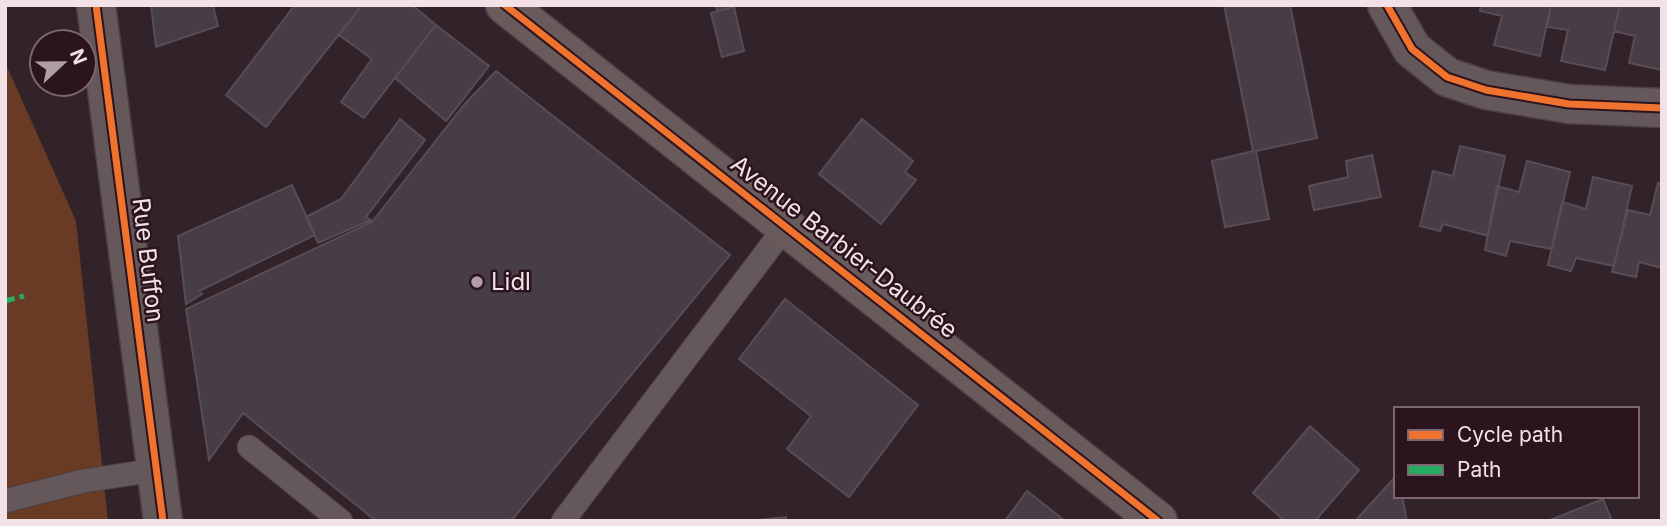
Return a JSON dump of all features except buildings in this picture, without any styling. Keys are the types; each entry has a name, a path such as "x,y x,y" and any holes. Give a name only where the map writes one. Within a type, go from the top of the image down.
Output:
{"main road":[{"name":"Avenue Barbier-Daubrée","path":"505,5 1158,521"}],"street":[{"name":"Rue Buffon","path":"96,5 163,521"},
{"path":"1387,5 1412,49 1447,77 1486,90 1569,104 1662,108"}],"lane":[{"path":"563,521 786,226"},
{"path":"249,447 341,521"},
{"path":"5,501 83,481 156,470"}],"shaded area":[{"path":"5,62 76,221 108,521 5,521"}],"marked path":[{"path":"5,301 24,296"}],"cycle path":[{"path":"96,5 163,521"},
{"path":"505,5 1158,521"},
{"path":"1387,5 1412,49 1447,77 1486,90 1569,104 1662,108"}],"place":[{"name":"Lidl","path":"477,282"}]}
